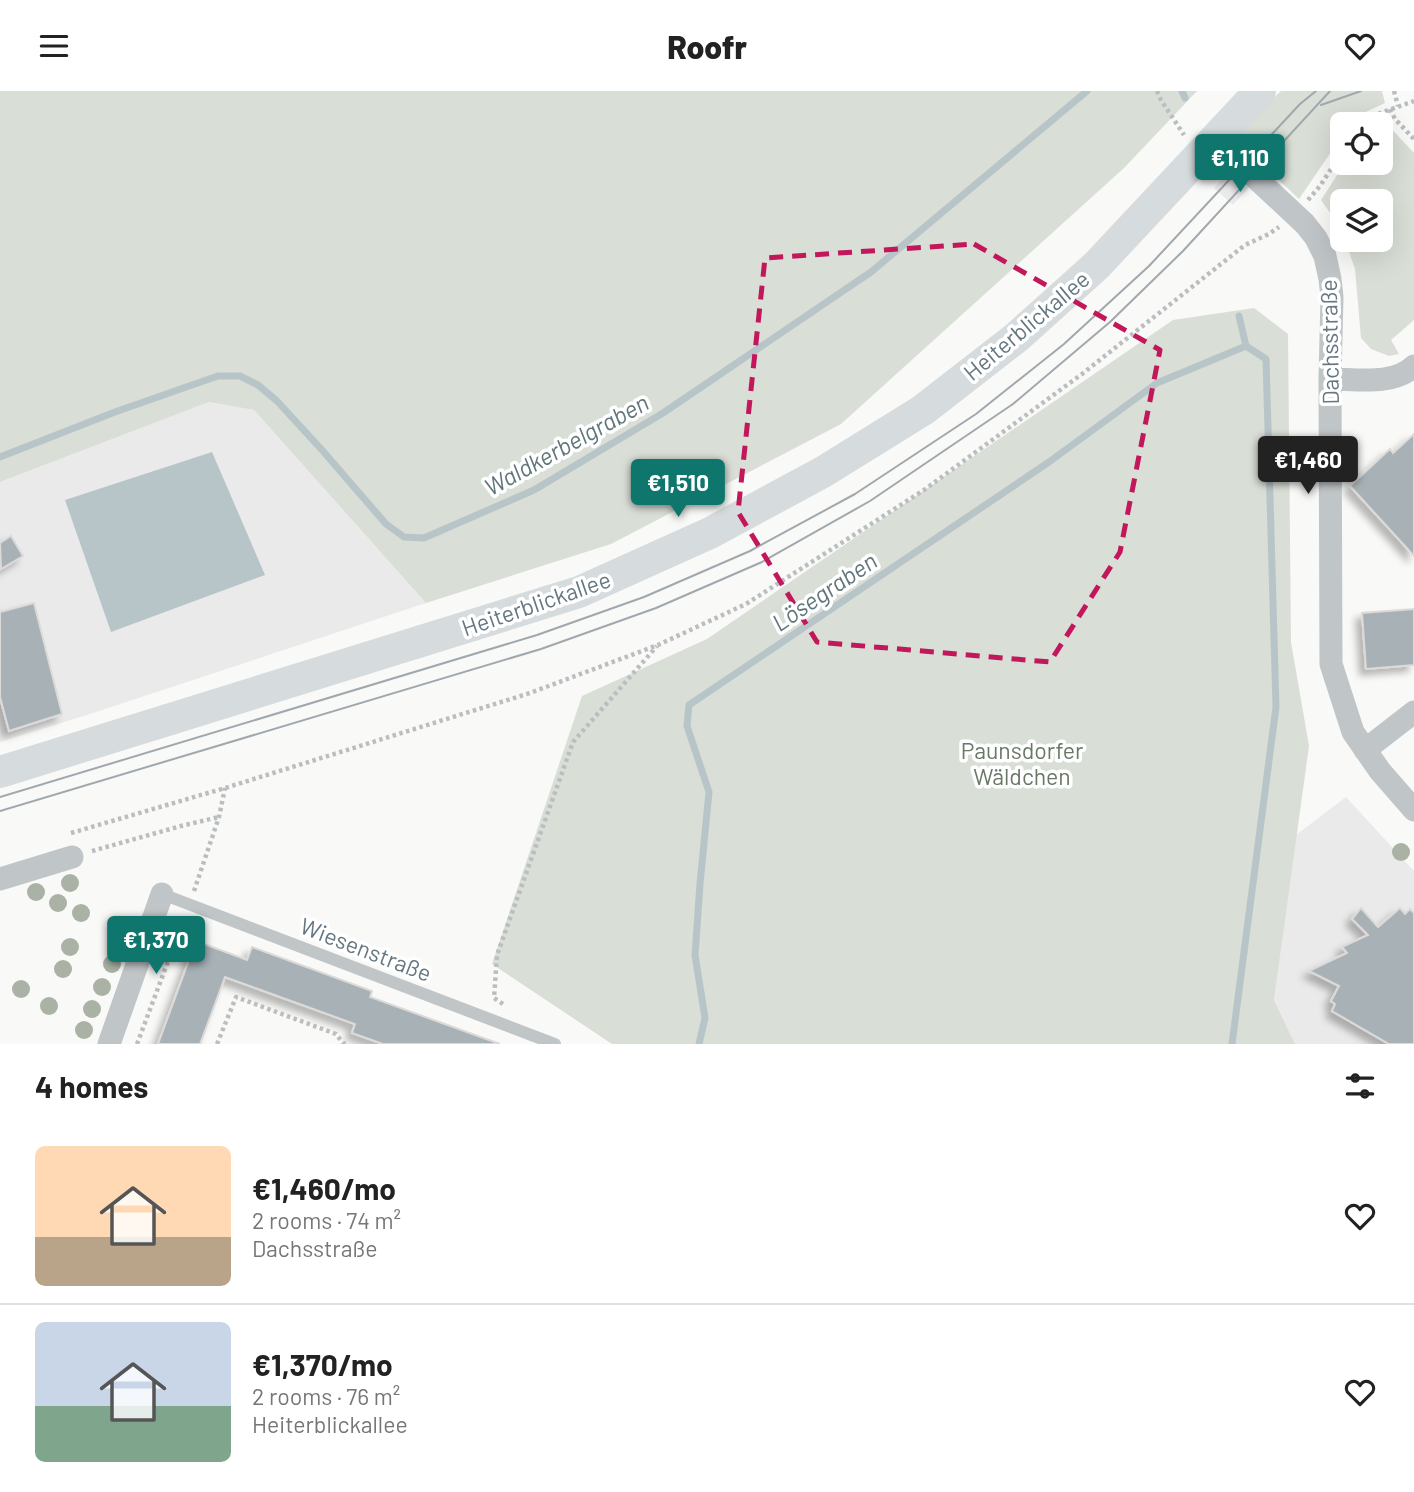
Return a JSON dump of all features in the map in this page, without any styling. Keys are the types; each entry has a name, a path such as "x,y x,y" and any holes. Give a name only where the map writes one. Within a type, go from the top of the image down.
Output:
{"main road":[{"name":"Heiterblickallee","path":"0,772 579,592 710,533 823,472 923,410 1017,337 1097,265 1202,141 1260,91"}],"street":[{"name":"Dachsstraße","path":"1202,141 1305,224 1316,237 1325,256 1332,297 1331,664 1353,732 1380,771 1414,810"},
{"path":"1330,379 1381,380 1407,373 1414,366"},
{"path":"1366,750 1414,712"},
{"path":"0,879 72,857"},
{"path":"108,1044 162,894"}],"lane":[{"name":"Wiesenstraße","path":"162,894 555,1044"}],"path":[{"path":"1157,91 1161,100 1202,141"},
{"path":"1394,91 1398,106"},
{"path":"1382,112 1414,101"},
{"path":"1390,109 1395,119 1414,139"},
{"path":"58,837 530,693 658,645 746,604 924,490 1082,374 1245,245 1269,234 1295,215 1330,171"},
{"path":"505,1005 494,997 498,955 573,742 658,645"},
{"path":"137,1044 219,817 225,788"},
{"path":"72,857 219,817"},
{"path":"218,1044 236,997 336,1034 346,1044"}],"highlighted area":[{"path":"974,244 1160,350 1120,552 1050,662 817,642 738,512 765,258"}],"shaded area":[{"path":"1305,91 1383,91 1364,96 1342,112 1330,112 1330,121 1269,165 1233,205 1214,188"},
{"path":"209,402 254,410 426,603 0,742 0,482"},
{"path":"212,452 265,575 111,632 65,500"},
{"path":"1346,797 1414,871 1414,1044 1295,1044 1274,1000 1296,835"}],"green space":[{"path":"0,91 1197,91 1124,168 841,424 611,544 426,603 254,410 209,402 0,482"},
{"path":"1281,91 1382,91 1385,103 1366,112 1330,112 1330,154 1299,199 1245,148 1241,140 1241,130"},
{"path":"1393,131 1414,153 1414,320 1391,340 1399,354 1389,356 1371,349 1361,338 1355,269 1349,252 1393,252 1393,189 1330,189 1330,213 1321,200 1337,175 1393,175"},
{"name":"Paunsdorfer Wäldchen","path":"1254,308 1288,334 1291,642 1309,746 1274,1000 1295,1044 612,1044 492,964 582,696 707,639 1173,320"}],"building":[{"path":"1414,434 1414,556 1350,486 1390,449 1393,453"},
{"path":"11,536 23,556 1,569 0,543"},
{"path":"34,603 62,714 9,731 0,697 0,612"},
{"path":"1414,609 1414,665 1366,669 1362,613"},
{"path":"1361,908 1378,927 1400,908 1405,914 1410,909 1414,913 1414,1044 1389,1044 1332,1011 1335,1004 1331,1001 1339,986 1309,971 1347,953 1342,947 1368,935 1352,919"},
{"path":"196,941 247,960 252,947 372,991 370,997 500,1044 383,1044 352,1033 355,1024 225,977 200,1044 158,1044"}],"waterway":[{"name":"Waldkerbelgraben","path":"0,457 115,412 218,376 240,376 258,385 277,401 386,524 404,537 424,538 534,490 663,413 871,272 1087,91"},
{"name":"Lösegraben","path":"1182,91 1185,98"},
{"name":"Lösegraben","path":"699,1044 705,1018 695,955 709,792 687,726 689,705 1049,462 1157,383 1246,346 1239,316"},
{"path":"1232,1044 1276,707 1266,359 1246,346"}],"tram line":[{"path":"0,797 537,635 644,597 750,551 855,494 976,414 1064,344 1149,266 1300,104 1316,91"},
{"path":"0,811 541,649 656,608 762,562 870,501 1013,404 1110,322 1183,251 1330,91"},
{"path":"1321,105 1361,91"}]}
